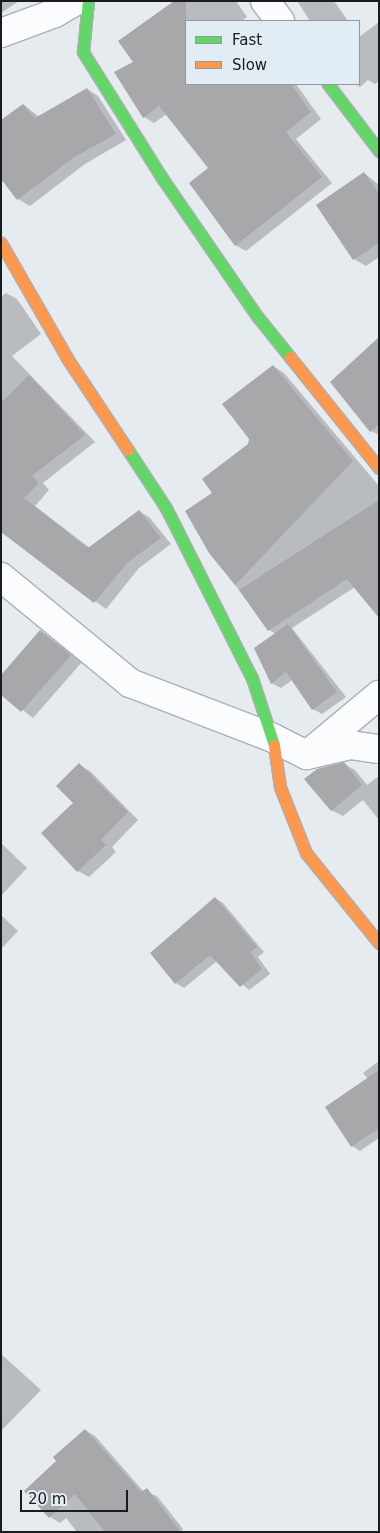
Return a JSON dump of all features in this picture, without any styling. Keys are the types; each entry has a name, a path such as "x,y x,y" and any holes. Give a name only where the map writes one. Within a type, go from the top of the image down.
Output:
{"street":[{"path":"1,32 55,13 76,1"},
{"path":"88,1 84,52 162,178 257,316 379,468"},
{"path":"265,1 279,20"},
{"path":"329,85 379,151"},
{"path":"1,243 67,358 166,508 252,678 274,738 280,787 306,853 379,943"},
{"path":"1,577 130,683 274,738 307,755 350,745 379,749"},
{"path":"307,755 379,695"}],"building":[{"path":"174,1 186,1 185,85 292,85 311,112 286,132 322,177 235,246 189,183 208,168 159,106 143,118 114,72 133,62 118,41"},
{"path":"87,88 116,134 73,158 17,200 1,179 1,120 23,104 35,118"},
{"path":"364,172 379,194 379,243 353,260 316,205"},
{"path":"379,337 379,424 370,432 330,382"},
{"path":"273,365 353,461 235,585 209,553 185,511 212,493 202,479 248,444 249,439 222,404"},
{"path":"29,375 85,435 32,476 39,483 24,498 88,548 139,510 161,538 128,562 94,603 1,532 1,403"},
{"path":"379,500 379,618 347,579 268,631 239,590"},
{"path":"288,624 337,692 312,710 286,672 271,684 254,648"},
{"path":"40,630 71,655 21,712 1,695 1,675"},
{"path":"344,762 362,785 331,811 304,779 317,769"},
{"path":"79,763 128,812 101,840 106,845 77,872 41,833 73,803 56,786"},
{"path":"215,897 257,947 250,952 262,969 240,987 210,955 175,984 150,953"},
{"path":"379,1070 379,1128 351,1147 325,1107"},
{"path":"85,1429 141,1492 147,1488 181,1532 105,1532 75,1494 49,1518 24,1491 56,1461 53,1457"}],"traffic: fast":[{"path":"88,1 83,52 162,178 257,316 290,357"},
{"path":"329,85 379,151"},
{"path":"128,450 166,508 252,678 274,745"}],"traffic: slow":[{"path":"1,243 67,358 128,450"},
{"path":"290,357 379,468"},
{"path":"274,745 280,787 306,853 379,943"}]}
